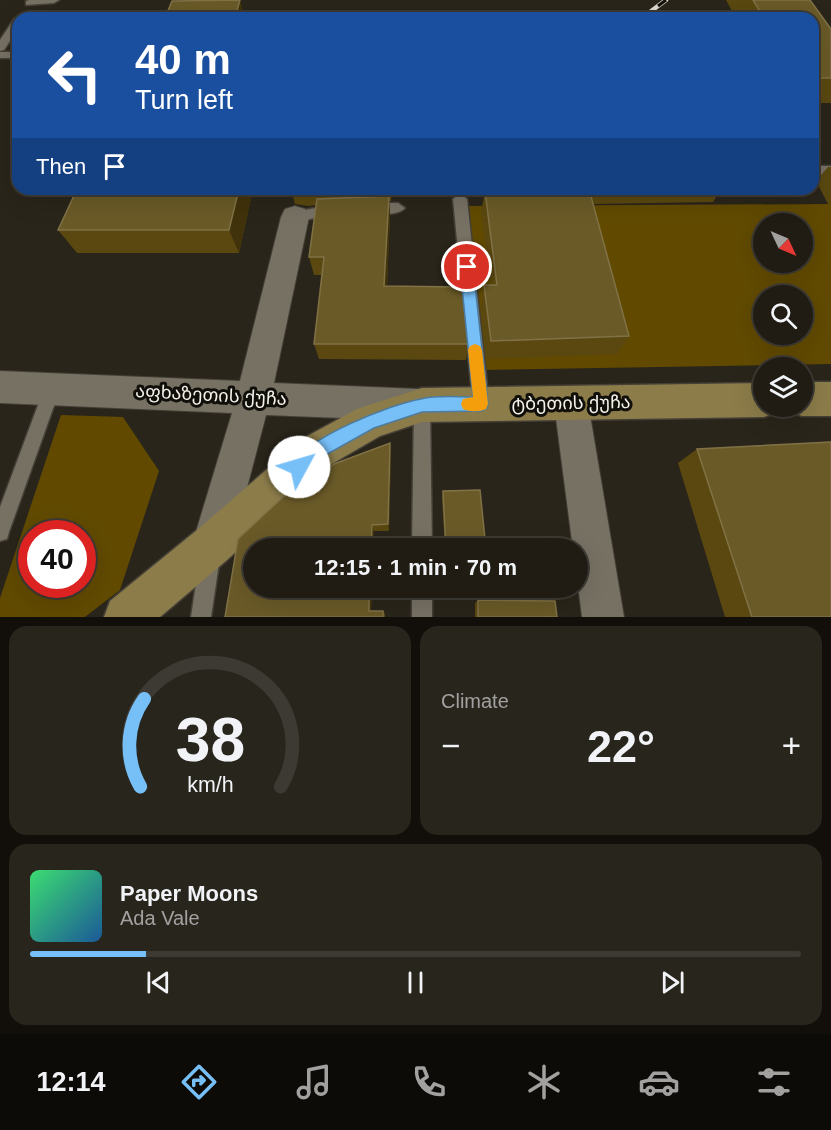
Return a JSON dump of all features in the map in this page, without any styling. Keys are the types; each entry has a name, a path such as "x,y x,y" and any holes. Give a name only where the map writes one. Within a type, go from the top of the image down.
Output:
{"street":[{"path":"212,545 254,396 295,217"},
{"name":"აფხაზეთის ქუჩა","path":"0,387 254,396 422,405"},
{"path":"813,399 831,399"},
{"name":"ტბეთის ქუჩა","path":"126,617 212,545 316,452 370,422 422,405 753,400"},
{"path":"571,402 603,617"}],"lane":[{"path":"31,2 54,0"},
{"path":"0,48 12,30"},
{"path":"460,199 481,404"},
{"path":"295,217 330,209 398,208"},
{"path":"0,532 52,389"},
{"path":"422,405 422,538"},
{"path":"201,617 212,545"},
{"path":"422,598 422,617"}],"shaded area":[{"path":"831,204 831,364 813,364 813,357 753,357 753,365 481,370 469,206"},
{"path":"61,415 123,417 159,471 120,590 85,617 0,617 0,598 18,544 18,598 96,598 96,520 26,520"}],"building":[{"path":"240,0 237,12 167,12 172,1"},
{"path":"753,0 810,0 819,12 760,12"},
{"path":"819,12 831,29 831,78 819,78"},
{"path":"74,195 238,195 229,230 58,230"},
{"path":"486,195 591,195 629,336 491,341 484,285 497,285"},
{"path":"389,196 384,286 463,287 469,344 314,344 324,257 309,257 317,199"},
{"path":"831,442 831,617 752,617 697,449"},
{"path":"390,443 388,524 372,525 371,538 243,538 243,598 369,598 369,611 383,611 383,617 225,617 238,539 283,497 334,464"},
{"path":"480,490 485,538 445,538 443,491"},
{"path":"478,600 555,601 557,617 478,617"}],"railway":[{"path":"650,12 666,0"}],"slow traffic":[{"path":"468,404 481,404 475,350"}],"route":[{"path":"299,467 316,452 370,422 422,405 481,404 467,267"}]}
